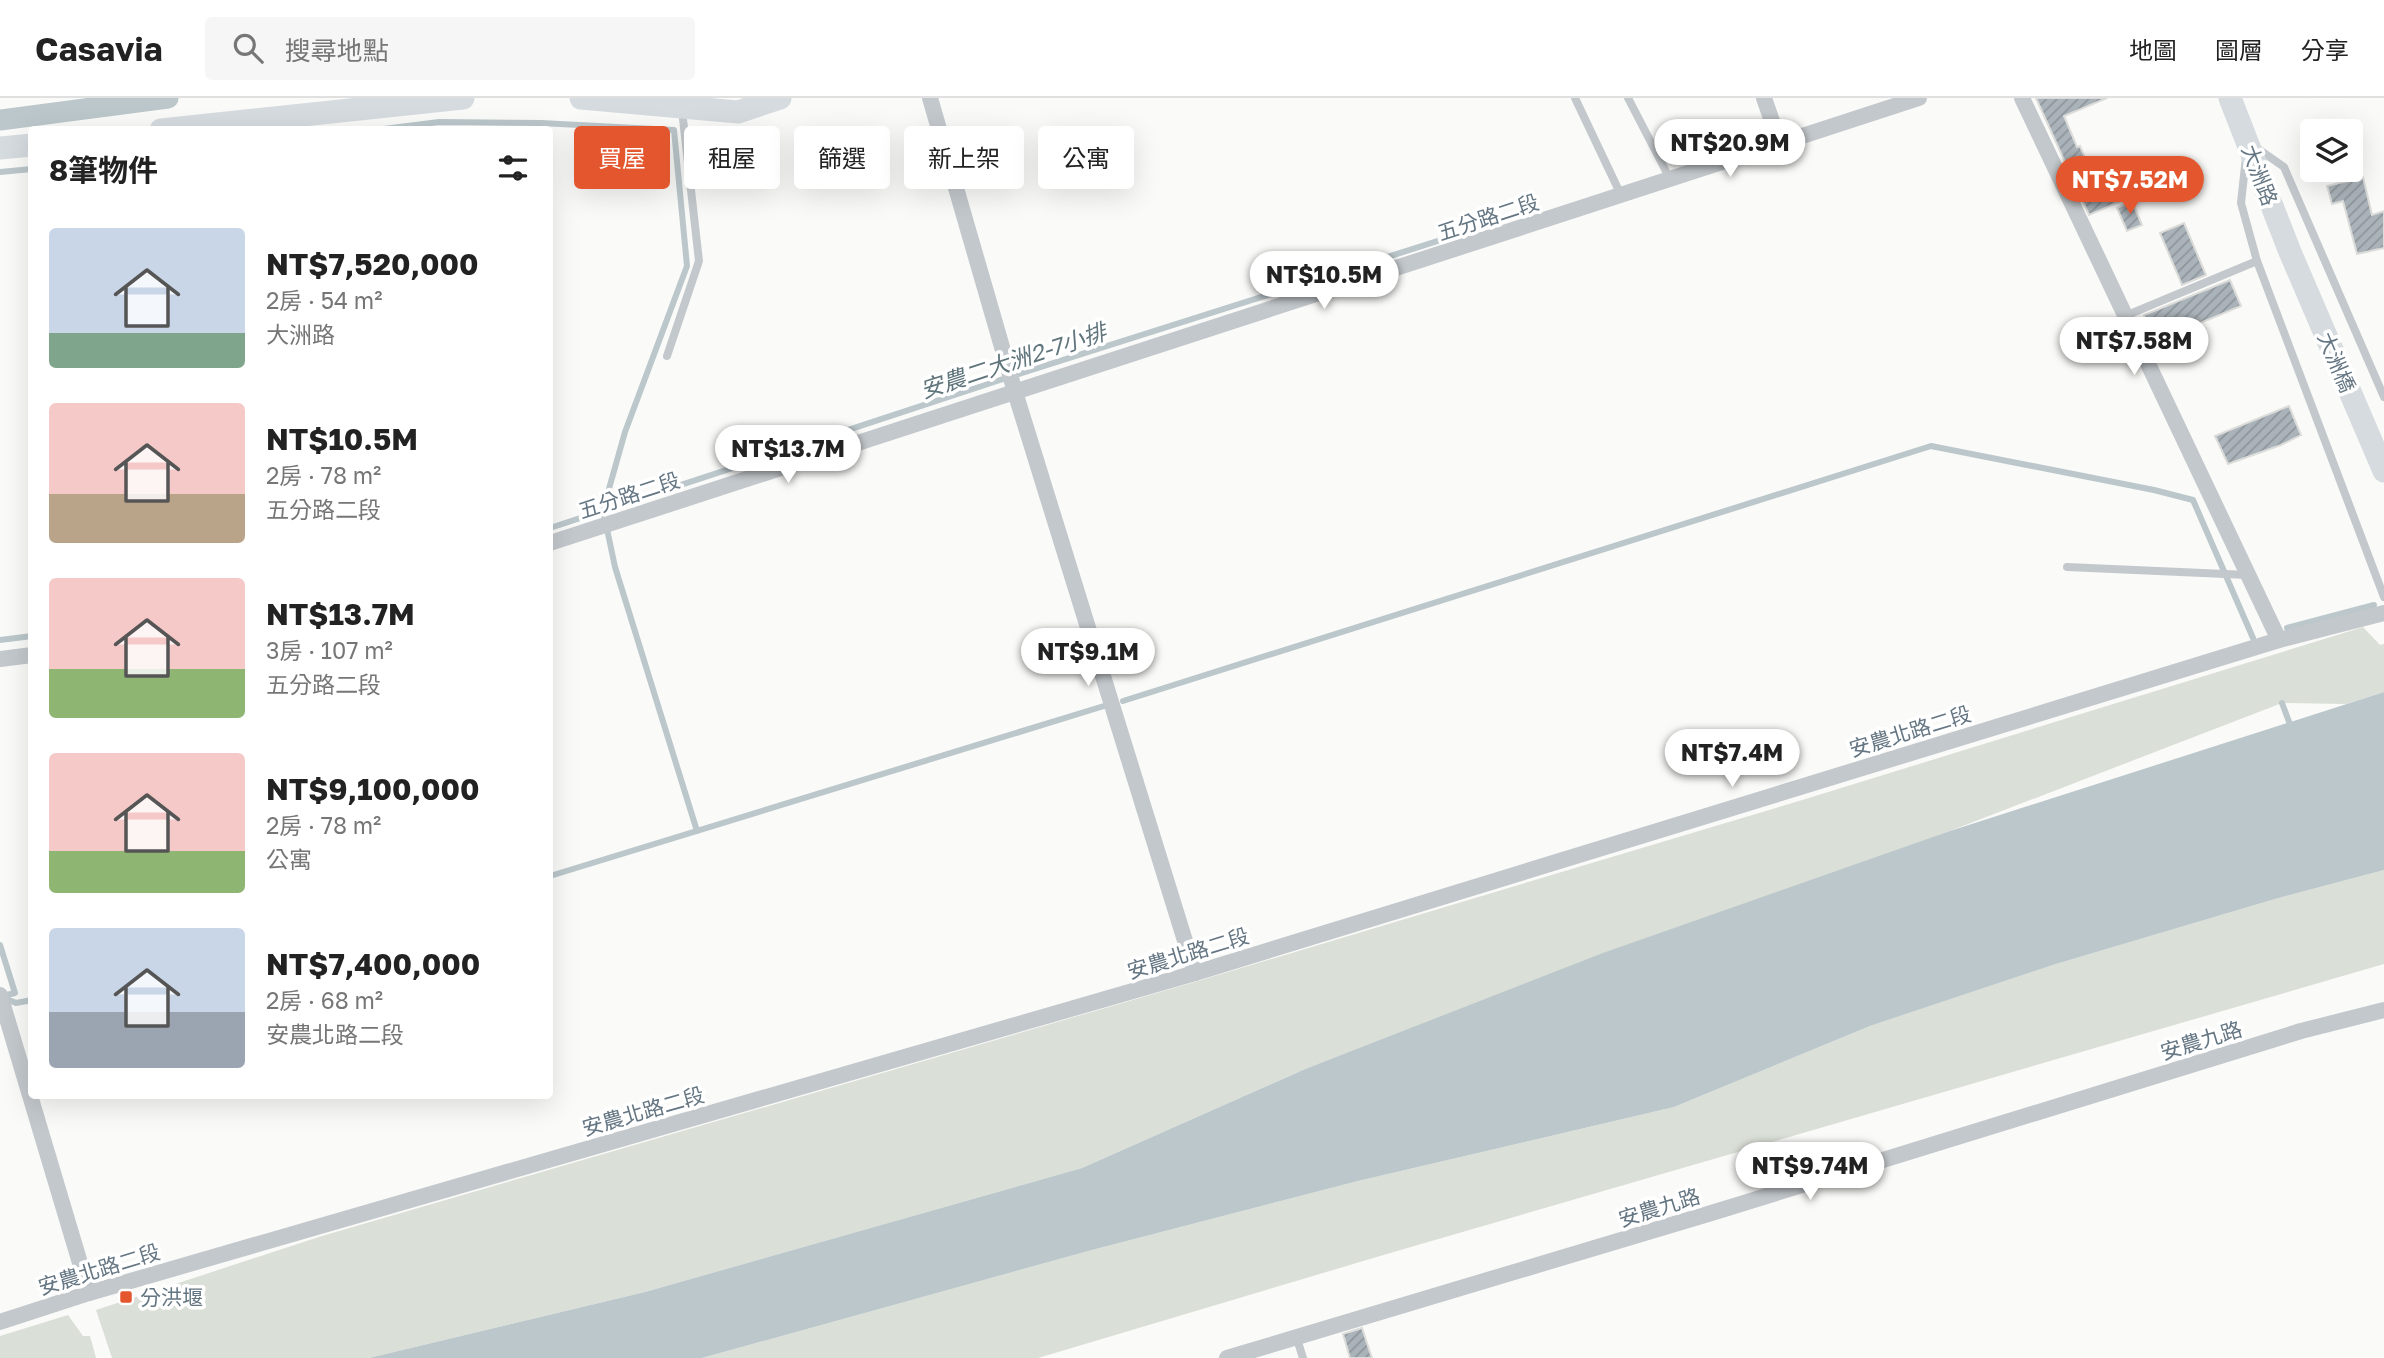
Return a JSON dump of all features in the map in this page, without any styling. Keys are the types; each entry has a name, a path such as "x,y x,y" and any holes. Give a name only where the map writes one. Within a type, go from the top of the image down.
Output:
{"main road":[{"path":"220,126 463,98"},
{"path":"581,98 738,112 780,98"},
{"name":"大洲路","path":"2230,98 2290,252"},
{"path":"0,148 28,145"},
{"name":"大洲橋","path":"2290,252 2384,471"}],"street":[{"path":"930,98 1015,392 1195,973"},
{"path":"1764,98 1780,144"},
{"name":"五分路二段","path":"553,542 1919,98"},
{"path":"2022,98 2279,640"},
{"name":"安農北路二段","path":"0,1322 89,1293 1195,973 2279,640 2384,613"},
{"path":"0,659 28,656"},
{"path":"0,995 28,1089"},
{"name":"安農九路","path":"1227,1358 1297,1339 2301,1031 2384,1010"},
{"path":"31,1099 89,1293"}],"lane":[{"path":"1575,98 1621,195"},
{"path":"1628,98 1670,179"},
{"path":"667,356 699,261 682,107"},
{"path":"2247,140 2241,203 2257,261 2384,597"},
{"path":"2247,140 2284,167 2384,397"},
{"path":"2125,316 2257,261"},
{"path":"2067,567 2248,575"},
{"path":"1297,1339 1303,1358"}],"shaded area":[{"path":"2363,627 2380,645 2384,644 2384,692 2346,704 2282,703 1950,831 1303,1070 1082,1168 645,1292 369,1358 112,1358 96,1310 322,1236 1198,981 1799,801"},
{"path":"2384,692 2384,870 2275,899 2056,964 1870,1026 1674,1107 1358,1181 1092,1250 702,1358 369,1358 645,1292 1082,1168 1303,1070 1603,953 1950,831"},
{"path":"2384,870 2384,964 1038,1358 702,1358 1092,1250 1358,1181 1674,1107 1870,1026 2056,964 2275,899"},
{"path":"68,1315 83,1336 90,1336 96,1358 0,1358 0,1336"}],"building":[{"path":"2036,98 2107,98 2064,116 2097,187 2113,179 2120,179 2128,198 2089,215"},
{"path":"2363,177 2372,215 2384,211 2384,248 2357,254 2343,201 2332,204 2327,186 2343,182 2363,182"},
{"path":"2132,201 2142,225 2127,231 2117,208"},
{"path":"2184,223 2206,275 2182,285 2160,233"},
{"path":"2230,280 2241,306 2155,342 2144,315"},
{"path":"2289,406 2301,435 2228,464 2215,436"},
{"path":"1362,1328 1372,1358 1350,1358 1343,1334"}],"waterway":[{"path":"0,120 168,98"},
{"path":"408,126 439,122 541,123 674,130 687,266 625,432 603,510 615,567 697,831"},
{"path":"0,172 28,169"},
{"name":"安農二大洲2-7小排","path":"553,527 1000,380 1488,225"},
{"path":"1123,701 1931,446 2193,500 2253,638"},
{"path":"2287,628 2374,605"},
{"name":"安農二大洲2-7小排","path":"0,640 28,636"},
{"path":"2282,703 2291,727"},
{"path":"553,875 1104,706"},
{"path":"0,945 15,993 2,996"},
{"path":"2,997 16,1003 28,1001"}],"place":[{"name":"分洪堰","path":"126,1297"}]}
